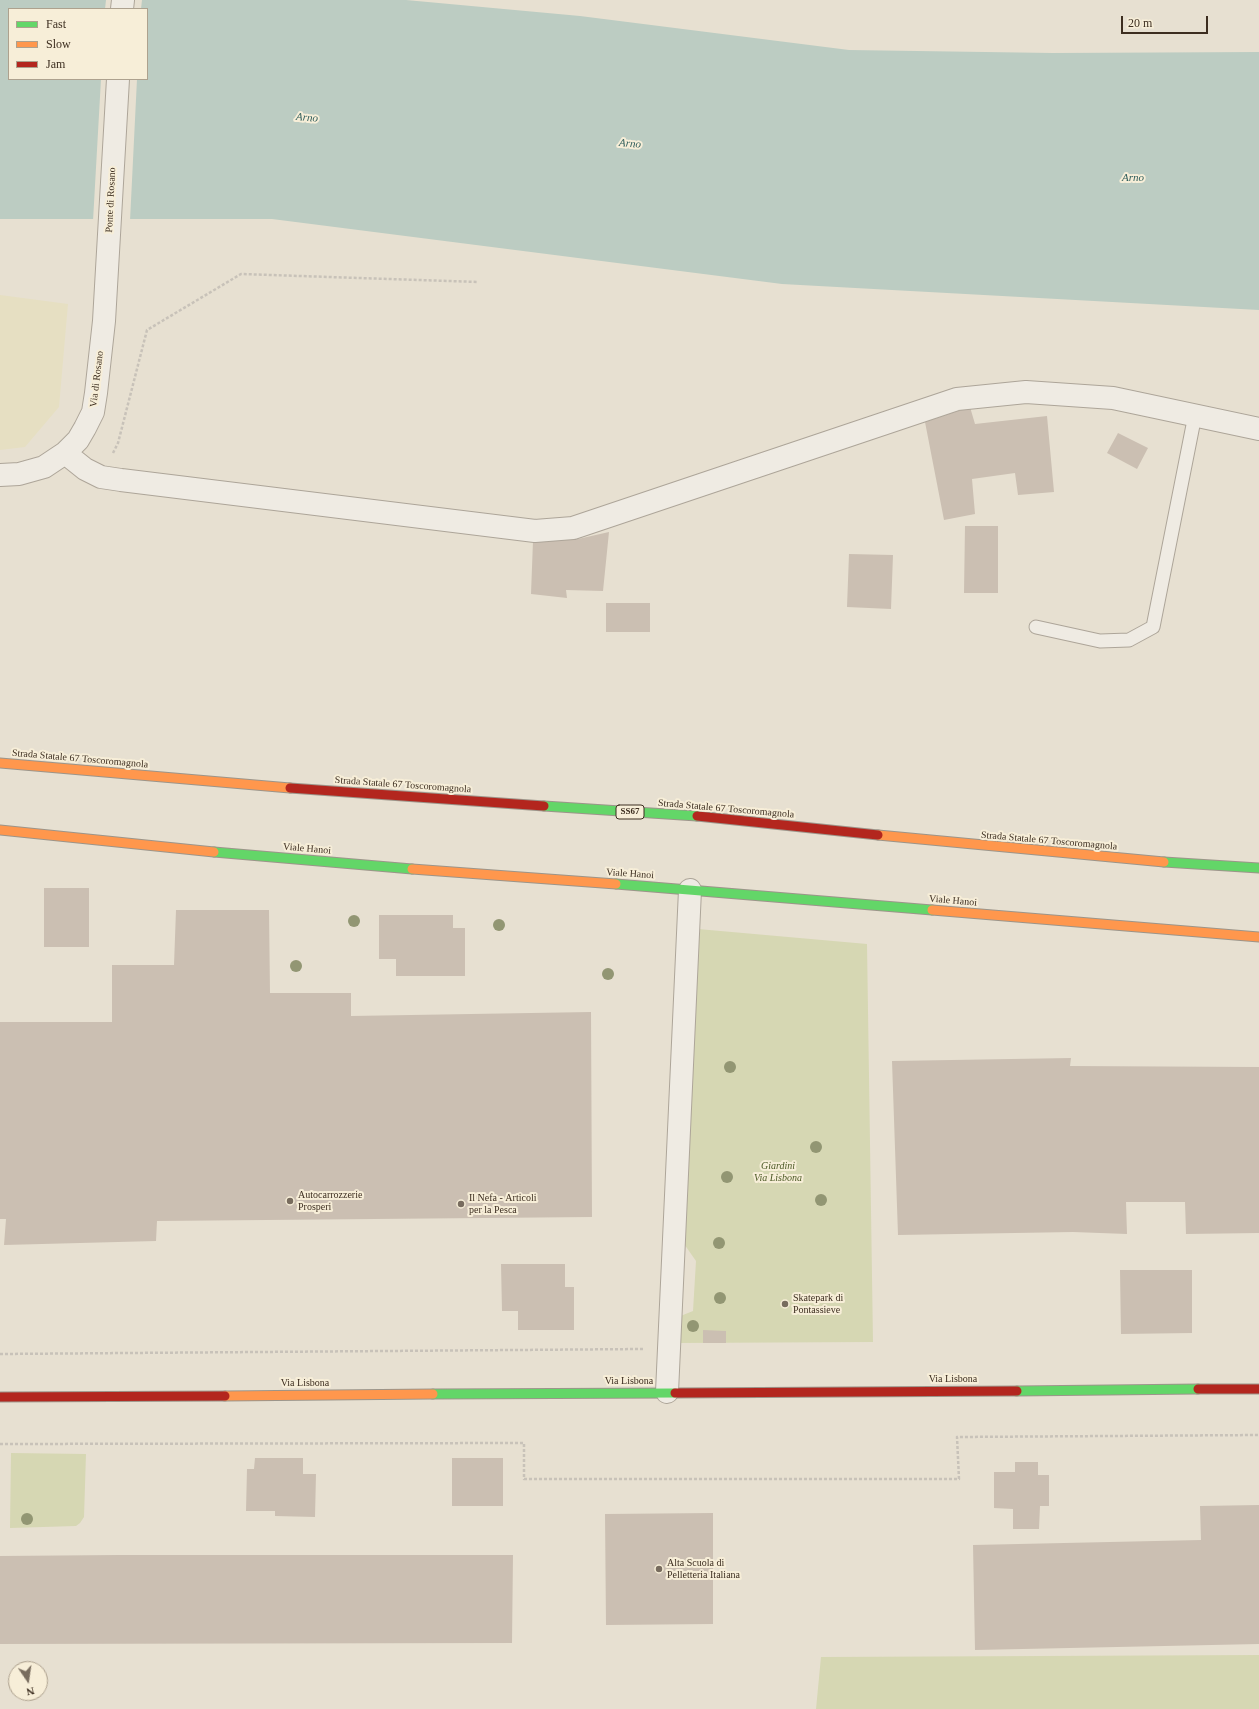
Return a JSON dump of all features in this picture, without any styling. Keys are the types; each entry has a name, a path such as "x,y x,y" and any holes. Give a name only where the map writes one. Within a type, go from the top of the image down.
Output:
{"street":[{"name":"Ponte di Rosano","path":"104,321 118,80"},
{"name":"Via di Rosano","path":"0,475 19,474 44,467 65,453 78,440 86,428 92,412 96,393 104,321"},
{"path":"65,453 85,469 101,477 535,531 574,528 957,399 1026,392 1106,398 1259,429"},
{"name":"Strada Statale 67 Toscoromagnola","path":"0,763 403,797 723,818 975,845 1171,863 1259,868"},
{"name":"Viale Hanoi","path":"0,830 298,860 690,890 1259,938"},
{"path":"668,1392 690,890"},
{"name":"Via Lisbona","path":"0,1397 1259,1389"}],"lane":[{"path":"1036,628 1100,641 1129,640 1153,627 1195,415"}],"path":[{"path":"101,477 118,443 147,330 241,274 478,282"},
{"path":"0,1354 644,1349"},
{"path":"0,1444 524,1443 524,1479 959,1479 957,1437 1259,1435"}],"shaded area":[{"path":"0,295 68,304 59,407 25,447 0,450"}],"green space":[{"name":"Giardini Via Lisbona","path":"698,929 867,944 873,1342 676,1343 678,1317 693,1311 696,1261 682,1241"},
{"path":"11,1453 86,1454 84,1517 80,1523 76,1526 10,1528"},
{"path":"1259,1655 1259,1709 816,1709 821,1657"}],"water":[{"name":"Arno","path":"0,0 406,0 580,16 849,50 1053,53 1259,52 1259,310 782,284 272,219 0,219"}],"pier":[{"path":"106,0 142,0 141,8 105,8"},
{"path":"101,80 137,80 130,221 93,221"}],"building":[{"path":"970,407 975,424 1047,416 1054,492 1018,495 1015,473 972,479 975,514 944,520 925,422"},
{"path":"1118,433 1148,448 1137,469 1107,453"},
{"path":"965,526 998,526 998,593 964,593"},
{"path":"609,532 603,591 566,590 567,598 531,594 533,541 578,539"},
{"path":"849,554 893,555 891,609 847,607"},
{"path":"606,603 650,603 650,632 606,632"},
{"path":"44,888 89,888 89,947 44,947"},
{"path":"176,910 269,910 270,993 351,993 351,1016 591,1012 592,1217 157,1221 156,1241 4,1245 6,1219 0,1219 0,1022 112,1022 112,965 174,965"},
{"path":"379,915 453,915 453,928 465,928 465,976 396,976 396,959 379,959"},
{"path":"1071,1058 1070,1066 1259,1067 1259,1233 1186,1234 1185,1202 1126,1202 1127,1234 1073,1232 898,1235 892,1061"},
{"path":"501,1264 565,1264 565,1287 574,1287 574,1330 518,1330 518,1311 502,1311"},
{"path":"1120,1270 1192,1270 1192,1333 1121,1334"},
{"path":"703,1330 726,1331 726,1343 703,1343"},
{"path":"255,1458 303,1458 303,1474 316,1474 315,1517 275,1516 275,1511 246,1511 247,1469 254,1469"},
{"path":"452,1458 503,1458 503,1506 452,1506"},
{"path":"1015,1462 1038,1462 1038,1475 1049,1475 1049,1506 1040,1506 1039,1529 1013,1529 1013,1509 994,1508 994,1472 1015,1472"},
{"path":"1259,1505 1259,1644 975,1650 973,1545 1201,1540 1200,1506"},
{"name":"Alta Scuola di Pelletteria Italiana","path":"713,1513 713,1624 606,1625 605,1514"},
{"path":"513,1555 512,1643 0,1644 0,1556"}],"traffic: fast":[{"path":"544,806 697,816"},
{"path":"214,852 412,869"},
{"path":"1164,862 1259,868"},
{"path":"616,884 932,910"},
{"path":"1017,1391 1198,1389"},
{"path":"433,1394 675,1393"}],"traffic: slow":[{"path":"0,763 290,788"},
{"path":"0,830 214,852"},
{"path":"878,835 1164,862"},
{"path":"412,869 616,884"},
{"path":"932,910 1259,937"},
{"path":"225,1396 433,1394"}],"traffic: jam":[{"path":"290,788 544,806"},
{"path":"697,816 878,835"},
{"path":"1198,1389 1259,1389"},
{"path":"675,1393 1017,1391"},
{"path":"0,1397 225,1396"}],"place":[{"name":"Autocarrozzerie Prosperi","path":"290,1201"},
{"name":"Il Nefa - Articoli per la Pesca","path":"461,1204"},
{"name":"Skatepark di Pontassieve","path":"785,1304"},
{"name":"Alta Scuola di Pelletteria Italiana","path":"659,1569"}]}
